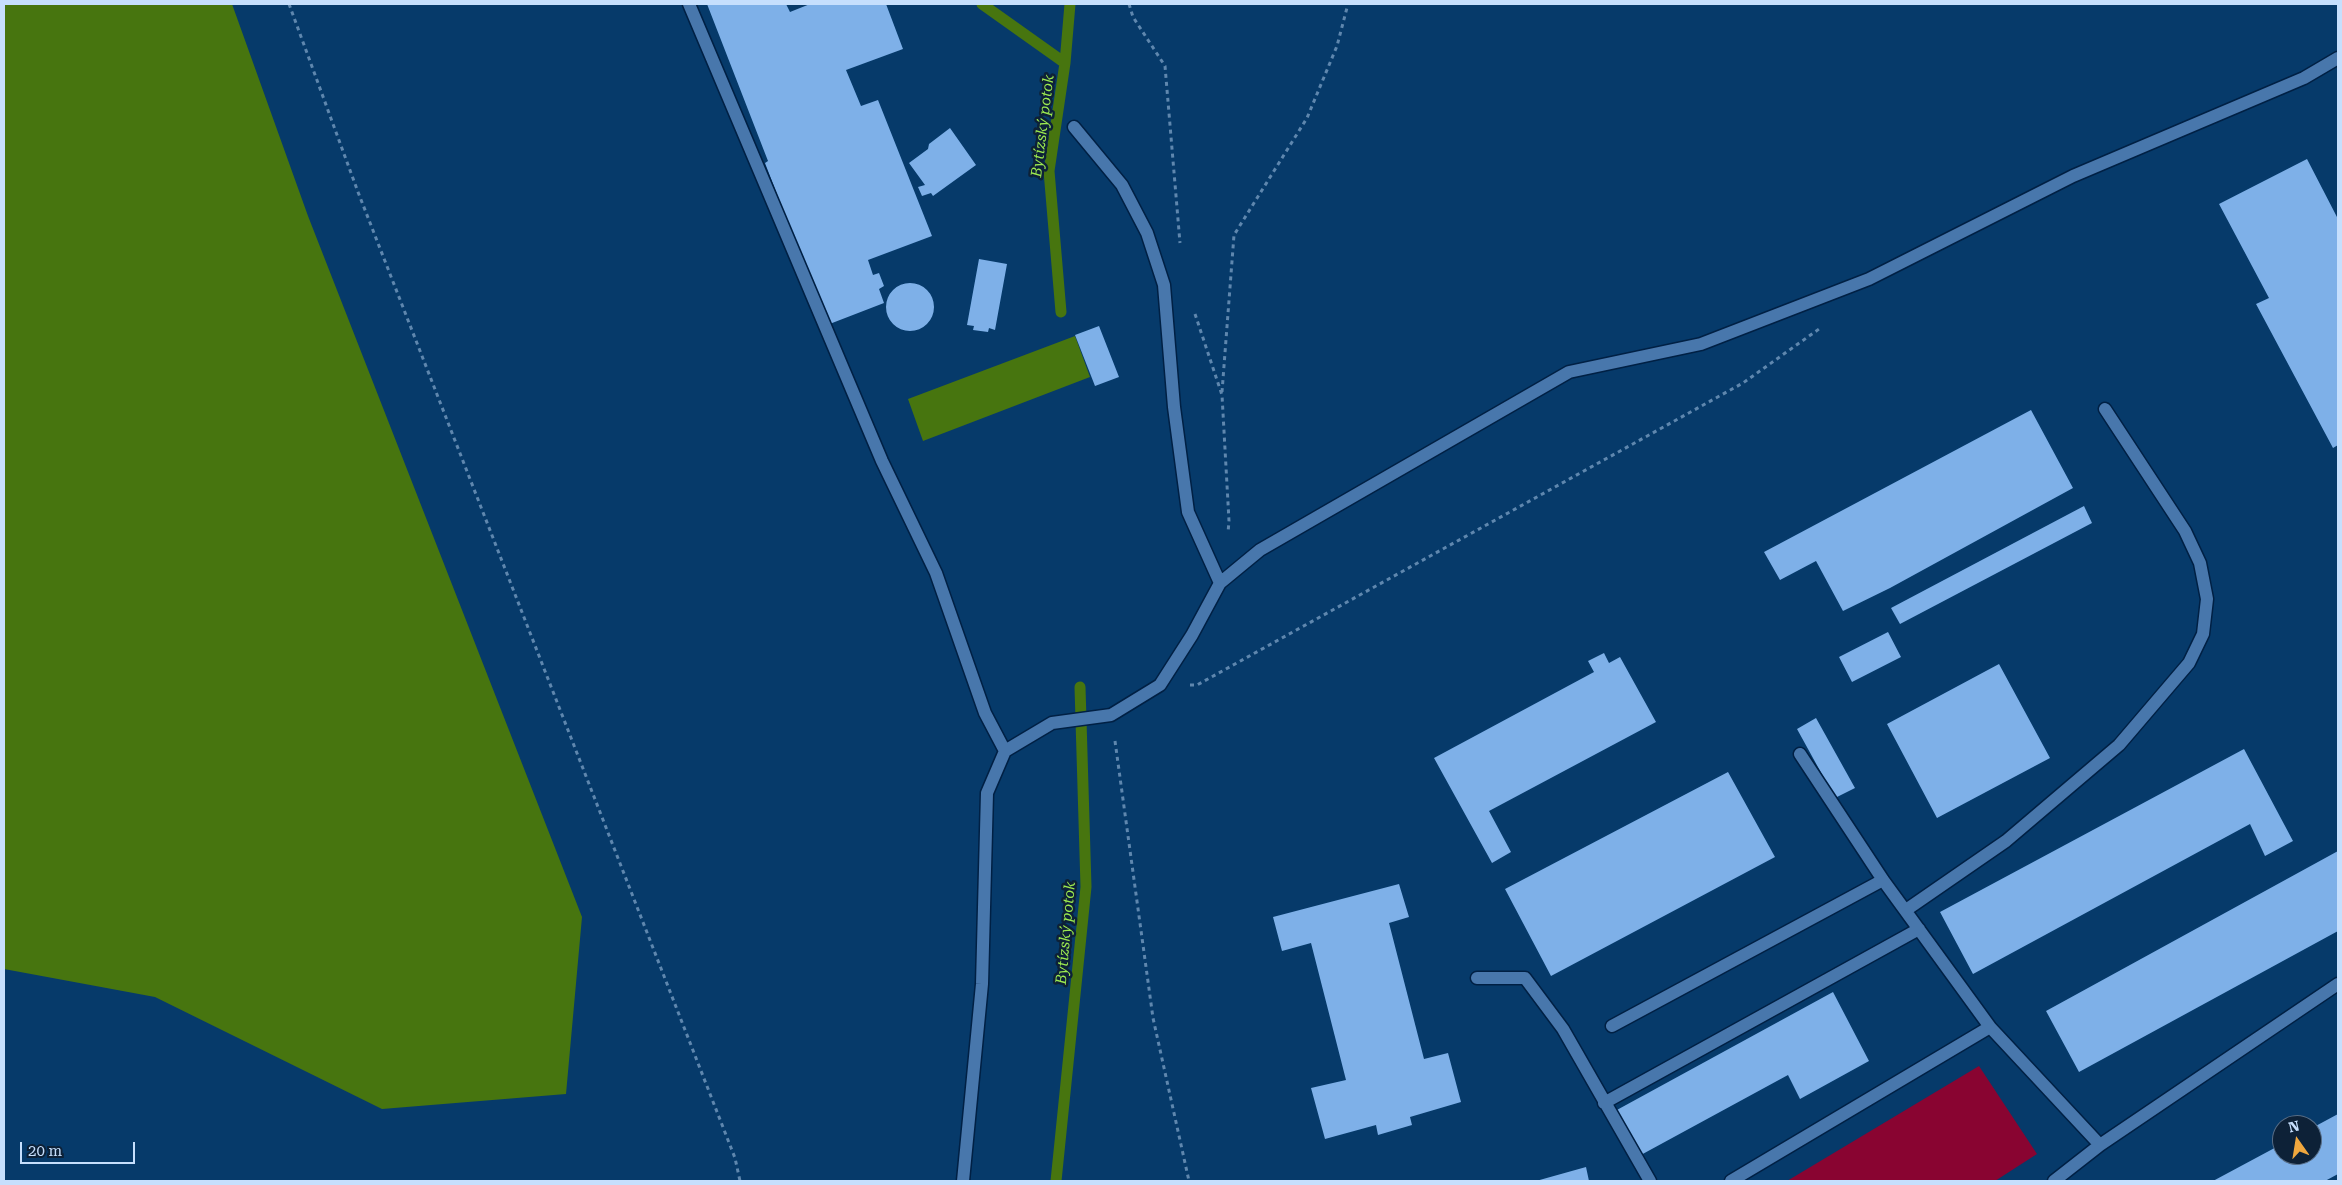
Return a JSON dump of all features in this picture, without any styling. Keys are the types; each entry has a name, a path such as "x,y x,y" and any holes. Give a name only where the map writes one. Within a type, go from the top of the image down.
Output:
{"lane":[{"path":"689,4 882,461 936,573 985,713 1005,751"},
{"path":"963,1181 982,984 987,794 1005,751 1052,723 1111,715 1160,685 1192,635 1220,584 1260,550 1569,372 1701,344 1869,279 2073,176 2304,78 2338,58"},
{"path":"1074,127 1122,184 1147,233 1164,285 1174,407 1188,512 1220,584"},
{"path":"1906,910 2006,841 2119,745 2189,663 2203,634 2207,599 2200,564 2185,531 2105,409"},
{"path":"1800,754 1883,880 1990,1027 2100,1145"},
{"path":"1612,1026 1883,880"},
{"path":"1604,1104 1919,929"},
{"path":"1477,978 1525,978 1563,1029 1604,1104 1650,1181"},
{"path":"2054,1181 2100,1145 2338,984"},
{"path":"1731,1181 1990,1027"}],"path":[{"path":"289,4 358,192 735,1158 740,1181"},
{"path":"1222,395 1234,235 1306,118 1337,46 1348,4"},
{"path":"1160,685 1197,685 1742,383 1821,328"},
{"path":"1111,715 1153,1018 1189,1181"}],"shaded area":[{"path":"4,4 232,4 308,216 582,917 566,1094 382,1109 155,997 4,969"},
{"path":"1075,336 1090,377 923,441 908,399"},
{"path":"1979,1066 2037,1154 1995,1181 1787,1181"}],"building":[{"path":"707,4 786,4 790,12 810,4 886,4 903,49 846,70 861,106 878,100 932,236 868,260 873,275 879,273 884,286 879,289 884,303 827,325 765,163 768,161"},
{"path":"950,128 976,165 933,196 931,193 922,196 918,187 925,185 909,163 928,149 929,144"},
{"path":"2307,159 2338,219 2338,445 2333,448 2256,304 2269,298 2219,204"},
{"path":"979,259 1007,264 995,330 989,328 988,332 973,330 974,326 967,325"},
{"path":"905,283 915,283 927,290 934,302 934,312 927,324 915,331 905,331 897,327 890,320 886,312 886,302 890,294 897,287"},
{"path":"1099,326 1119,377 1095,386 1075,335"},
{"path":"2031,410 2073,488 1890,588 1843,611 1816,561 1780,580 1764,552"},
{"path":"2084,506 2092,523 1900,624 1891,608"},
{"path":"1888,632 1901,657 1852,682 1839,657"},
{"path":"1604,653 1609,663 1620,657 1656,722 1489,811 1511,852 1492,863 1434,758 1594,672 1588,661"},
{"path":"1999,664 2050,758 1937,818 1887,724"},
{"path":"1816,718 1855,788 1835,798 1797,729"},
{"path":"2244,749 2293,841 2265,856 2250,824 1973,974 1940,912"},
{"path":"1728,772 1775,857 1551,976 1505,889"},
{"path":"2338,851 2338,931 2079,1072 2046,1011"},
{"path":"1399,884 1409,917 1389,923 1424,1059 1448,1053 1461,1102 1410,1117 1412,1125 1378,1135 1376,1125 1325,1139 1311,1088 1346,1080 1311,943 1282,951 1273,917"},
{"path":"1833,992 1869,1061 1800,1099 1788,1075 1639,1156 1615,1111"},
{"path":"2338,1114 2338,1174 2325,1181 2213,1181 2272,1149 2272,1165 2322,1165 2322,1123"},
{"path":"1586,1167 1589,1181 1536,1181"}],"waterway":[{"path":"982,4 1065,63"},
{"name":"Bytízský potok","path":"1061,312 1049,171 1065,63 1070,4"},
{"name":"Bytízský potok","path":"1056,1181 1086,887 1080,687"}]}
